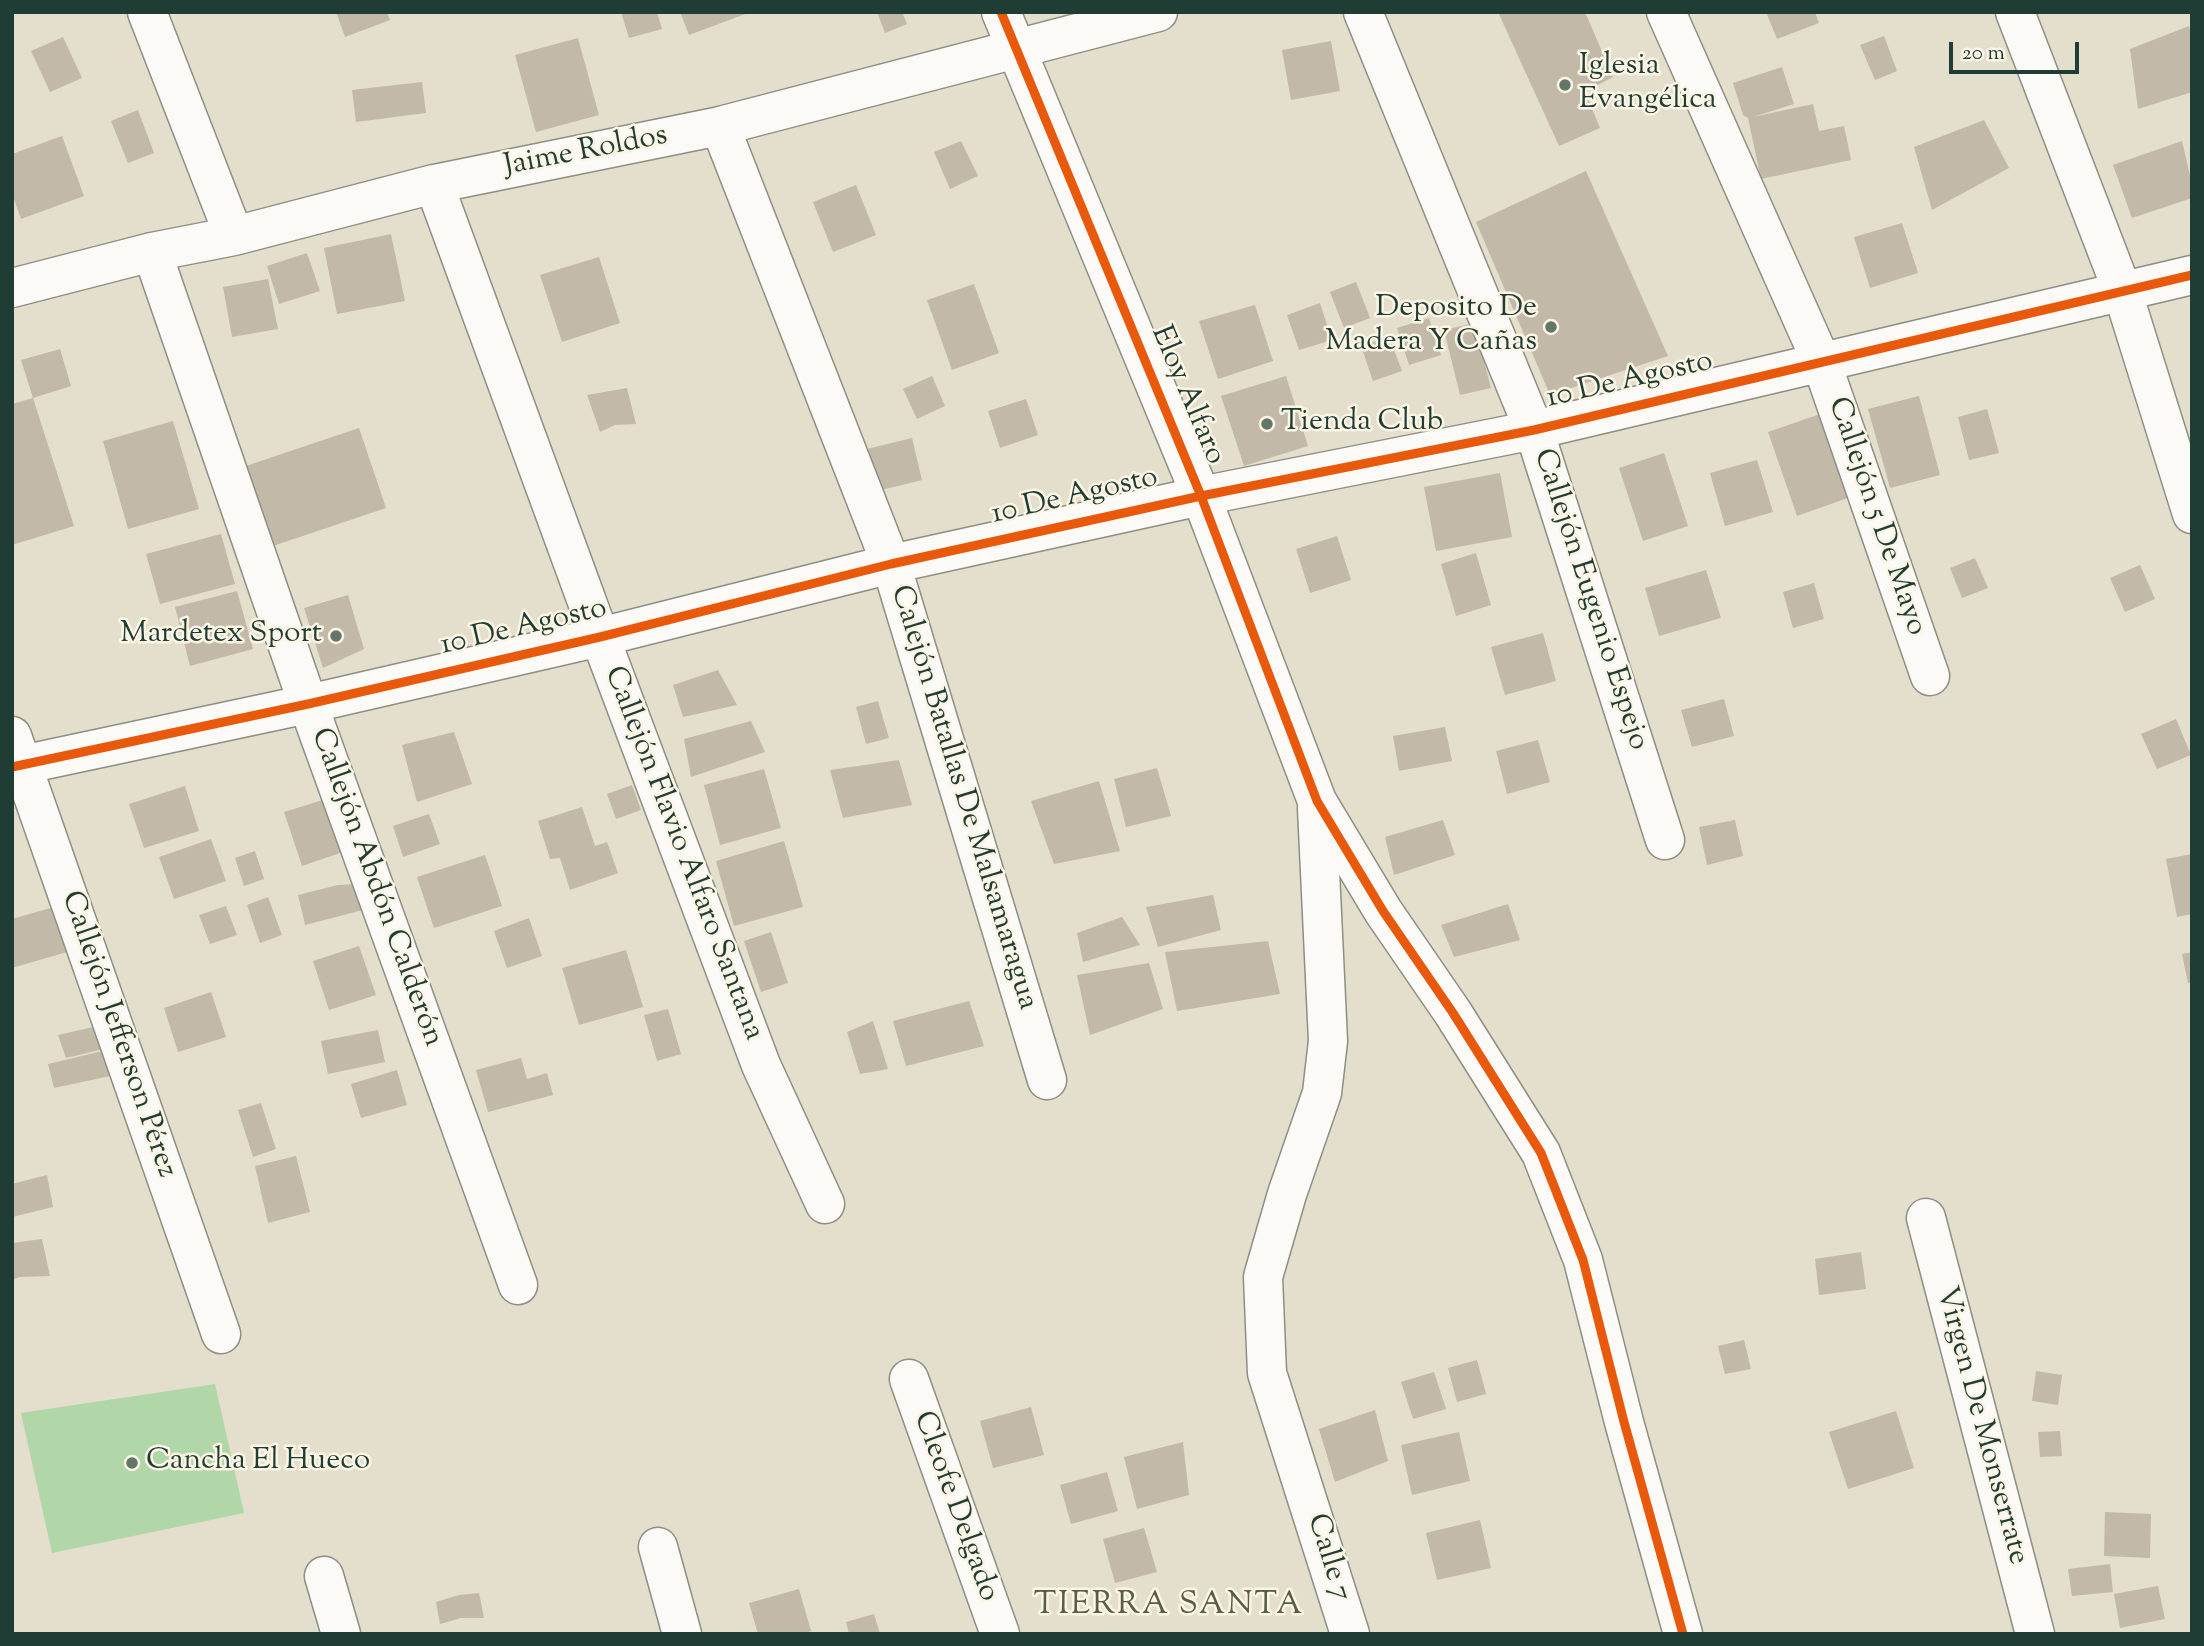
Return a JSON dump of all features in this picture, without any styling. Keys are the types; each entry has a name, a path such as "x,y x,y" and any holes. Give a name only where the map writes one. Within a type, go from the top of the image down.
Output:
{"street":[{"path":"147,12 234,236"},
{"name":"Eloy Alfaro","path":"1001,12 1201,495 1317,802"},
{"name":"Jaime Roldos","path":"12,288 152,252 234,236 434,184 720,127 1158,12"},
{"name":"Callejón Eugenio Espejo","path":"1363,12 1534,430 1665,840"},
{"name":"Callejón 5 De Mayo","path":"1666,12 1821,361 1930,676"},
{"path":"2015,12 2122,290 2192,514"},
{"name":"Calejón Batallas De Malsamaragua","path":"720,127 891,564 1047,1080"},
{"name":"Callejón Flavio Alfaro Santana","path":"434,184 761,1065 825,1204"},
{"name":"Callejón Abdón Calderón","path":"152,252 308,704 518,1285"},
{"name":"10 De Agosto","path":"16,756 308,704 600,637 891,564 1201,495 1534,430 2192,275"},
{"name":"Callejón Jefferson Pérez","path":"16,756 222,1334"},
{"path":"1317,802 1383,911 1453,1013 1541,1153 1583,1260 1624,1422 1683,1634"},
{"name":"Calle 7","path":"1317,802 1328,1041 1322,1093 1287,1194 1263,1277 1268,1373 1350,1634"},
{"name":"Virgen De Monserrate","path":"1926,1218 2035,1634"},
{"name":"Cleofe Delgado","path":"909,1380 1000,1634"},
{"path":"658,1547 682,1634"},
{"path":"324,1576 341,1634"}],"green space":[{"name":"Cancha El Hueco","path":"215,1384 244,1513 52,1553 21,1413"}],"building":[{"path":"336,12 387,12 390,20 345,37"},
{"path":"621,12 657,12 662,29 629,38"},
{"path":"680,12 747,12 748,13 689,35"},
{"path":"877,12 902,12 907,24 885,33"},
{"name":"Iglesia Evangélica","path":"1498,12 1585,12 1613,77 1585,92 1600,128 1559,146"},
{"path":"1766,12 1815,12 1819,23 1777,39"},
{"path":"2189,26 2192,38 2192,92 2138,109 2130,49"},
{"path":"1884,36 1897,71 1875,80 1860,45"},
{"path":"63,37 82,78 50,92 31,51"},
{"path":"578,38 599,115 536,132 515,55"},
{"path":"1331,41 1340,91 1291,100 1282,50"},
{"path":"1782,67 1794,104 1753,117 1813,104 1819,131 1844,126 1851,160 1761,179 1748,118 1743,115 1733,83"},
{"path":"422,82 426,113 356,122 352,90"},
{"path":"138,110 154,153 128,163 111,121"},
{"path":"1984,120 2009,168 1932,210 1914,147"},
{"path":"62,136 84,196 21,219 12,193 12,154"},
{"path":"961,141 978,176 950,189 934,152"},
{"path":"2182,141 2192,184 2192,198 2132,218 2113,165"},
{"path":"1586,171 1668,356 1550,395 1476,222"},
{"path":"856,185 876,235 833,252 813,202"},
{"path":"1902,223 1918,273 1870,288 1854,237"},
{"path":"391,234 405,301 337,314 324,248"},
{"path":"307,253 320,291 279,304 267,266"},
{"path":"599,257 620,323 562,342 540,275"},
{"path":"268,279 278,329 232,337 223,287"},
{"path":"1356,282 1370,318 1344,328 1330,292"},
{"path":"974,284 999,353 952,370 927,300"},
{"path":"1320,303 1332,340 1299,350 1287,315"},
{"path":"1255,305 1273,361 1218,379 1199,321"},
{"path":"1429,318 1441,355 1409,365 1397,328"},
{"path":"1474,323 1491,388 1460,395 1444,330"},
{"path":"1389,337 1402,371 1373,381 1361,346"},
{"path":"60,349 71,386 33,398 21,360"},
{"path":"932,376 945,406 917,419 903,389"},
{"path":"1286,376 1308,446 1244,466 1221,396"},
{"path":"627,388 636,424 615,425 600,432 587,395"},
{"path":"1919,396 1940,475 1890,488 1868,409"},
{"path":"33,398 74,526 12,545 12,404"},
{"path":"1026,399 1038,435 1000,448 988,411"},
{"path":"1987,409 1999,453 1969,460 1958,417"},
{"path":"1829,411 1859,494 1797,516 1768,432"},
{"path":"173,421 199,509 128,529 103,441"},
{"path":"359,428 386,508 273,546 246,466"},
{"path":"912,438 922,480 869,493 859,451"},
{"path":"1664,453 1688,526 1643,541 1619,468"},
{"path":"1757,460 1773,512 1725,526 1710,473"},
{"path":"1500,473 1512,537 1436,551 1424,487"},
{"path":"221,534 235,584 160,604 146,554"},
{"path":"1337,536 1351,580 1310,593 1296,549"},
{"path":"1476,553 1491,605 1456,616 1441,564"},
{"path":"1975,558 1988,588 1962,598 1950,568"},
{"path":"2140,565 2155,599 2125,612 2110,578"},
{"path":"1706,570 1721,618 1659,636 1645,588"},
{"path":"1814,583 1824,619 1793,628 1783,592"},
{"path":"237,591 253,649 190,666 175,607"},
{"path":"348,595 364,649 323,668 304,608"},
{"path":"1543,633 1556,681 1505,695 1491,647"},
{"path":"718,670 737,705 683,717 673,685"},
{"path":"1724,699 1734,736 1692,747 1681,710"},
{"path":"878,701 889,738 866,744 856,707"},
{"path":"2176,719 2191,755 2157,769 2141,734"},
{"path":"751,721 765,752 691,777 684,739"},
{"path":"1445,727 1452,761 1399,771 1393,736"},
{"path":"454,732 472,784 417,802 402,745"},
{"path":"1538,740 1550,782 1507,794 1496,751"},
{"path":"899,760 912,805 843,818 830,770"},
{"path":"1157,768 1171,816 1126,827 1114,779"},
{"path":"764,769 781,828 720,845 704,785"},
{"path":"1099,781 1120,851 1054,864 1031,801"},
{"path":"632,785 641,810 616,819 607,794"},
{"path":"185,786 199,831 144,848 129,804"},
{"path":"326,799 343,852 302,866 284,812"},
{"path":"582,807 595,846 607,842 618,873 570,890 560,858 550,859 538,821"},
{"path":"429,814 440,844 403,857 393,826"},
{"path":"1443,820 1455,855 1394,875 1385,837"},
{"path":"1735,820 1743,856 1707,865 1699,827"},
{"path":"211,839 226,881 174,899 159,857"},
{"path":"784,841 803,907 734,926 716,861"},
{"path":"255,851 264,879 244,886 235,858"},
{"path":"2192,854 2192,914 2177,917 2166,859"},
{"path":"485,855 502,906 434,928 417,877"},
{"path":"358,884 363,910 305,925 298,895 338,885"},
{"path":"1213,895 1221,930 1158,947 1146,907"},
{"path":"268,897 282,935 260,943 247,905"},
{"path":"1508,904 1520,940 1454,957 1441,925"},
{"path":"61,905 74,950 12,968 12,919"},
{"path":"226,906 237,935 210,944 199,915"},
{"path":"1122,917 1140,945 1083,962 1077,933"},
{"path":"529,918 542,956 507,968 494,931"},
{"path":"771,932 788,983 761,992 744,941"},
{"path":"1268,941 1280,994 1177,1011 1165,952"},
{"path":"359,946 376,995 329,1010 313,961"},
{"path":"626,950 643,1007 579,1025 562,968"},
{"path":"2192,952 2192,982 2188,983 2182,954"},
{"path":"1149,963 1163,1009 1090,1035 1077,975"},
{"path":"211,992 226,1037 178,1052 164,1008"},
{"path":"969,1001 984,1046 906,1066 893,1021"},
{"path":"668,1009 681,1054 657,1061 644,1015"},
{"path":"873,1021 888,1069 860,1074 847,1032"},
{"path":"102,1025 108,1048 66,1058 58,1035"},
{"path":"378,1030 385,1062 328,1074 321,1041"},
{"path":"107,1050 115,1075 54,1088 48,1064"},
{"path":"521,1058 527,1079 547,1073 553,1095 488,1112 476,1070"},
{"path":"397,1070 407,1105 361,1118 351,1084"},
{"path":"261,1103 276,1149 253,1157 238,1110"},
{"path":"296,1156 310,1212 268,1223 255,1166"},
{"path":"47,1175 53,1207 12,1217 12,1184"},
{"path":"42,1239 50,1276 19,1277 12,1280 12,1243"},
{"path":"1861,1252 1866,1289 1819,1295 1815,1259"},
{"path":"1744,1340 1751,1369 1725,1374 1718,1346"},
{"path":"1477,1360 1486,1394 1457,1402 1448,1368"},
{"path":"2036,1371 2062,1375 2058,1405 2032,1401"},
{"path":"1434,1372 1446,1409 1413,1419 1401,1382"},
{"path":"1031,1407 1044,1455 993,1468 980,1421"},
{"path":"1375,1410 1388,1461 1335,1482 1319,1429"},
{"path":"1896,1411 1914,1468 1848,1489 1829,1432"},
{"path":"2060,1431 2062,1456 2040,1457 2038,1432"},
{"path":"1459,1432 1470,1481 1412,1495 1401,1445"},
{"path":"1183,1442 1189,1495 1137,1509 1124,1457"},
{"path":"1107,1472 1118,1511 1071,1524 1060,1485"},
{"path":"2105,1512 2151,1514 2150,1558 2104,1556"},
{"path":"1480,1520 1491,1568 1437,1580 1426,1533"},
{"path":"1144,1528 1157,1572 1115,1583 1103,1539"},
{"path":"2110,1564 2113,1592 2072,1596 2068,1569"},
{"path":"2158,1586 2165,1619 2120,1628 2114,1594"},
{"path":"799,1589 811,1631 802,1634 758,1634 749,1603"},
{"path":"479,1593 484,1618 461,1618 440,1624 436,1602 459,1595"},
{"path":"874,1614 880,1634 849,1634 846,1622"}],"cycle path":[{"path":"1001,12 1201,496 1317,801 1383,911 1453,1013 1541,1153 1583,1260 1624,1422 1683,1634"},
{"path":"12,767 308,704 600,637 891,564 1201,496 1534,430 2192,275"}],"place":[{"name":"Iglesia Evangélica","path":"1565,85"},
{"name":"Deposito De Madera Y Cañas","path":"1551,327"},
{"name":"Tienda Club","path":"1267,424"},
{"name":"Mardetex Sport","path":"336,636"},
{"name":"Cancha El Hueco","path":"132,1463"}],"district":[{"name":"TIERRA SANTA","path":"1169,1608"}]}
